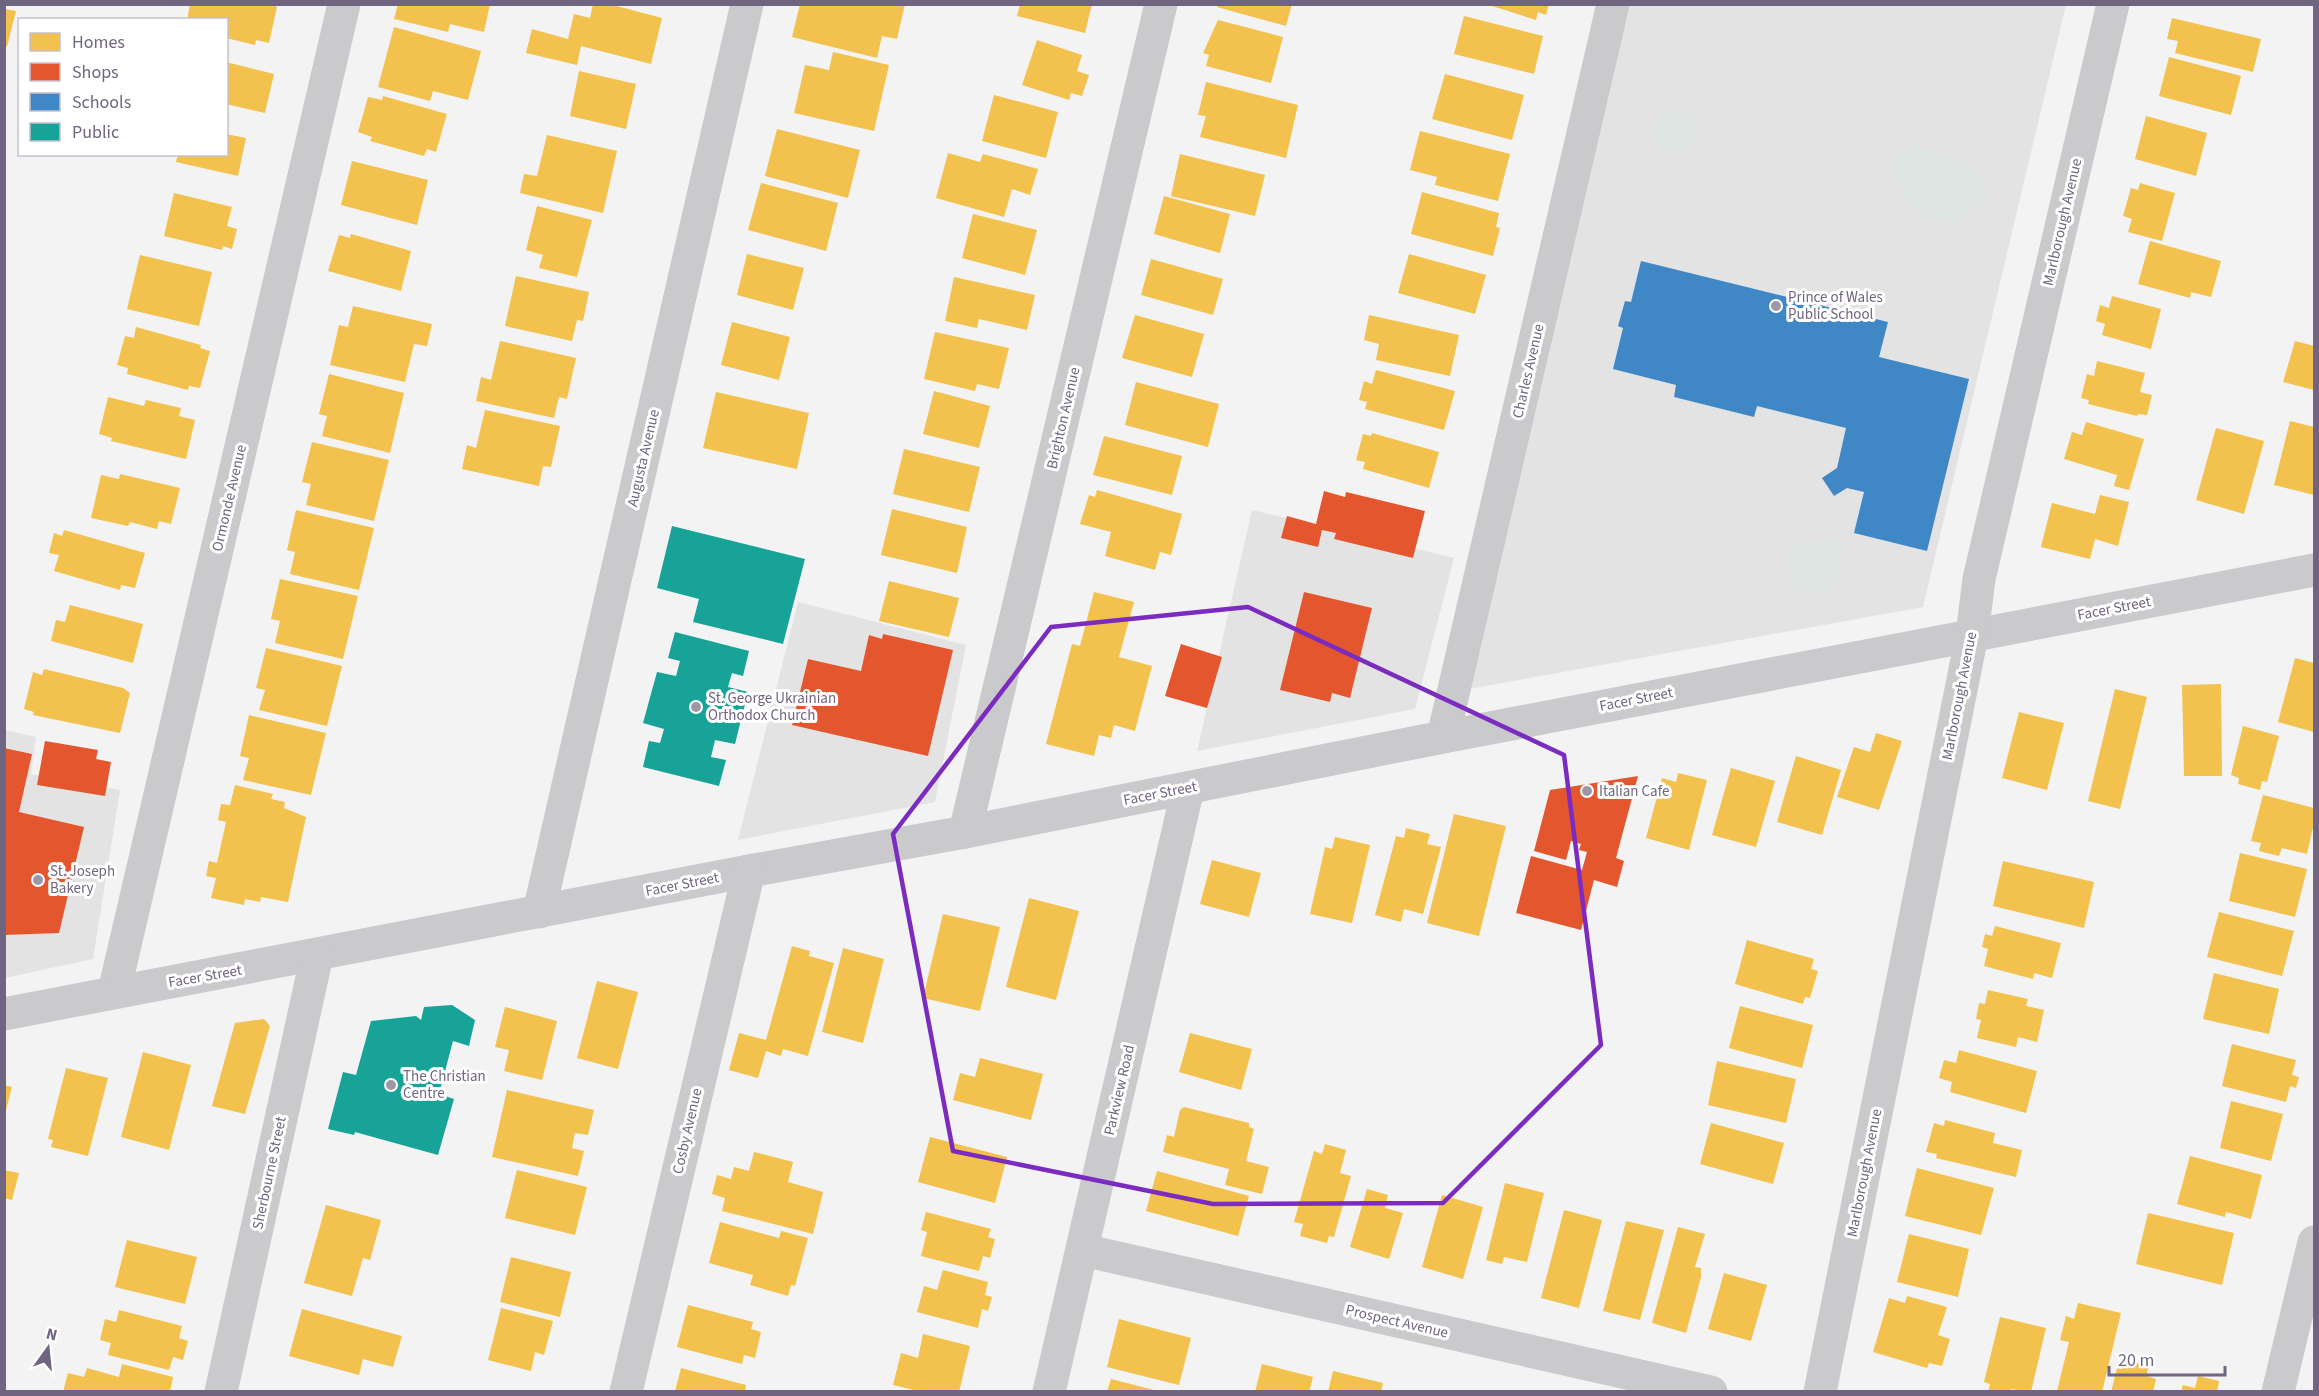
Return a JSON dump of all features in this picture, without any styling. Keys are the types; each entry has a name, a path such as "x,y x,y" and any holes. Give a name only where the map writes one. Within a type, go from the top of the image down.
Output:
{"street":[{"name":"Ormonde Avenue","path":"114,992 344,4"},
{"name":"Augusta Avenue","path":"539,912 747,4"},
{"name":"Brighton Avenue","path":"965,832 1161,4"},
{"name":"Charles Avenue","path":"1443,736 1613,4"},
{"name":"Marlborough Avenue","path":"1820,1392 1972,635 1979,579 2113,4"},
{"name":"Facer Street","path":"4,1014 749,871 965,832 1443,736 2314,570"},
{"name":"Parkview Road","path":"1049,1392 1188,788"},
{"name":"Cosby Avenue","path":"626,1392 749,871"},
{"name":"Sherbourne Street","path":"221,1392 317,955"},
{"path":"2278,1392 2314,1242"},
{"name":"Prospect Avenue","path":"1083,1250 1711,1392"}],"highlighted area":[{"path":"1248,607 1564,755 1601,1045 1443,1203 1213,1204 953,1151 893,834 1051,627"}],"shaded area":[{"name":"Prince of Wales Public School","path":"1626,5 2066,5 1923,607 1469,689"},
{"path":"1668,109 1690,113 1699,123 1692,145 1678,155 1661,151 1652,137 1658,116"},
{"path":"1915,142 1979,172 1990,195 1957,224 1917,211 1904,196 1892,170 1895,159"},
{"path":"1252,510 1454,558 1415,709 1197,751"},
{"path":"1834,539 1844,545 1841,574 1827,590 1797,594 1789,576 1787,550 1795,545"},
{"path":"798,602 966,645 935,802 738,840"},
{"path":"5,730 36,737 31,774 120,790 93,959 5,978"}],"building: Homes":[{"path":"190,4 268,4 277,7 269,43 256,40 255,45 228,38 228,18 187,18"},
{"path":"398,4 490,4 484,32 450,24 448,32 394,19"},
{"path":"593,4 609,4 662,18 651,64 581,46 577,65 526,53 532,29 568,39 574,14 590,18"},
{"path":"800,4 905,4 897,39 882,36 877,58 792,37"},
{"path":"1020,4 1092,4 1085,33 1017,16"},
{"path":"1218,4 1292,4 1286,26 1217,7"},
{"path":"1486,4 1549,4 1546,15 1538,12 1536,20"},
{"path":"5,9 16,11 7,47 5,46"},
{"path":"1464,16 1543,36 1534,74 1454,54"},
{"path":"2172,18 2261,39 2253,72 2175,53 2178,41 2167,39"},
{"path":"1218,20 1283,37 1271,83 1206,66 1209,55 1203,53"},
{"path":"394,27 481,51 468,100 433,91 430,101 378,87"},
{"path":"1037,40 1082,55 1077,71 1089,75 1082,96 1071,93 1069,100 1022,85"},
{"path":"833,52 889,65 874,131 794,113 805,65 829,70"},
{"path":"2169,57 2241,76 2231,115 2159,96"},
{"path":"228,62 274,74 265,113 228,104"},
{"path":"579,71 636,84 626,129 570,116"},
{"path":"1445,74 1524,95 1512,140 1432,119"},
{"path":"1206,82 1298,105 1286,158 1200,137 1206,116 1198,115"},
{"path":"994,95 1058,112 1046,158 982,141"},
{"path":"383,96 447,114 436,152 427,149 424,156 370,141 372,137 358,132 368,97 382,100"},
{"path":"2146,116 2207,133 2196,176 2135,159"},
{"path":"777,129 860,150 848,198 765,176"},
{"path":"1420,131 1510,154 1498,201 1435,185 1437,177 1410,170"},
{"path":"228,134 246,138 238,176 176,162 178,156 228,156"},
{"path":"547,135 617,151 603,213 520,193 524,174 537,176"},
{"path":"948,153 980,162 983,154 1038,169 1030,195 1012,189 1004,217 936,198"},
{"path":"1180,154 1265,175 1255,216 1171,196"},
{"path":"352,161 428,180 417,225 341,205"},
{"path":"761,183 838,203 826,251 748,230"},
{"path":"2140,183 2175,193 2162,241 2128,232 2132,219 2123,216 2131,188 2138,190"},
{"path":"1422,192 1499,213 1496,227 1500,228 1493,256 1411,234"},
{"path":"174,193 232,207 227,226 237,229 232,249 223,246 222,250 164,236"},
{"path":"1164,196 1230,214 1220,253 1154,234"},
{"path":"537,206 592,220 577,277 539,268 543,255 526,250"},
{"path":"973,214 1037,230 1025,275 962,258"},
{"path":"351,234 411,251 401,291 328,271 339,235 350,238"},
{"path":"2150,241 2221,261 2211,297 2191,292 2190,298 2138,284"},
{"path":"747,254 804,268 793,310 737,295"},
{"path":"1409,254 1486,275 1475,314 1398,293"},
{"path":"140,255 212,272 199,326 127,309"},
{"path":"1151,259 1223,279 1213,315 1141,295"},
{"path":"516,276 589,292 583,321 577,320 572,341 505,326"},
{"path":"954,277 1035,295 1027,330 979,319 977,328 945,321"},
{"path":"2112,296 2161,309 2151,349 2102,335 2105,324 2096,321 2100,305 2109,308"},
{"path":"353,306 432,324 427,346 414,344 405,382 330,365 339,325 348,327"},
{"path":"1135,315 1204,334 1192,377 1122,358"},
{"path":"1369,315 1459,335 1450,376 1376,360 1379,344 1364,340"},
{"path":"732,322 790,337 779,380 721,365"},
{"path":"136,327 201,345 200,348 210,351 200,388 189,386 188,390 127,374 128,368 117,365 125,336 134,338"},
{"path":"935,332 1009,348 999,389 977,384 975,391 924,379"},
{"path":"500,341 576,358 567,399 559,397 554,418 476,401 481,377 491,380"},
{"path":"2295,341 2314,346 2314,390 2283,382"},
{"path":"2097,361 2145,373 2140,392 2152,395 2147,415 2138,414 2137,416 2088,404 2089,400 2081,398 2087,374 2094,376"},
{"path":"1376,370 1455,391 1444,430 1365,409 1367,402 1359,400 1364,381 1372,384"},
{"path":"329,374 404,393 390,453 322,436 327,416 319,414"},
{"path":"1136,382 1219,404 1208,447 1125,425"},
{"path":"934,391 990,406 979,448 923,434"},
{"path":"716,392 809,413 797,469 703,448"},
{"path":"108,397 144,406 146,400 181,408 179,416 195,420 186,459 111,441 112,438 99,434"},
{"path":"485,410 560,426 551,467 543,466 539,486 462,469 467,445 476,448"},
{"path":"2290,421 2314,427 2314,495 2274,485"},
{"path":"2086,422 2144,439 2129,490 2114,486 2117,475 2064,459 2072,432 2082,435"},
{"path":"2216,428 2264,441 2244,514 2196,500"},
{"path":"1372,433 1439,452 1429,488 1363,469 1365,462 1356,460 1363,434 1371,436"},
{"path":"1104,436 1182,456 1172,495 1093,475"},
{"path":"312,442 389,460 374,521 306,505 311,484 302,482"},
{"path":"904,449 980,467 969,512 893,494"},
{"path":"120,474 180,488 171,524 159,521 157,529 130,522 128,526 91,518 101,475 119,479"},
{"path":"1097,490 1182,514 1171,555 1160,552 1155,570 1105,556 1111,532 1080,524 1089,495 1095,497"},
{"path":"2100,495 2129,502 2118,546 2095,539 2090,559 2041,547 2052,503 2095,514"},
{"path":"892,509 967,527 957,573 881,555"},
{"path":"296,510 374,528 359,590 290,574 295,552 287,550"},
{"path":"64,530 145,553 135,588 121,585 120,590 54,571 59,555 49,553 54,533 62,536"},
{"path":"280,579 358,596 343,659 275,643 280,621 271,619"},
{"path":"889,581 959,598 949,637 879,621"},
{"path":"1094,592 1134,602 1119,657 1152,666 1135,731 1114,725 1111,738 1099,735 1094,756 1046,744 1072,644 1080,646"},
{"path":"70,605 143,624 133,663 51,641 56,620 65,622"},
{"path":"266,648 342,666 327,726 259,710 265,690 256,688"},
{"path":"2295,658 2314,663 2314,732 2278,722"},
{"path":"44,669 123,688 130,693 120,733 33,715 34,712 24,709 33,672 42,675"},
{"path":"2221,684 2222,776 2184,776 2182,685"},
{"path":"2115,689 2147,697 2120,809 2088,801"},
{"path":"2019,712 2064,723 2047,790 2002,778"},
{"path":"249,715 326,733 311,795 243,780 249,758 240,756"},
{"path":"2243,726 2279,736 2267,782 2262,781 2260,790 2238,784 2239,778 2231,775"},
{"path":"1876,733 1902,741 1879,810 1837,797 1854,747 1870,752"},
{"path":"1796,756 1841,770 1822,835 1777,822"},
{"path":"1731,768 1775,781 1756,847 1712,835"},
{"path":"1678,773 1707,780 1689,850 1646,838 1662,778 1676,782"},
{"path":"235,785 273,794 271,799 285,802 284,808 306,817 288,902 261,897 260,902 245,899 244,905 211,898 216,878 206,876 209,861 217,863 226,822 218,820 221,804 230,805"},
{"path":"2263,795 2314,808 2314,823 2307,854 2282,848 2279,856 2259,851 2261,843 2251,841"},
{"path":"1454,814 1506,826 1479,936 1427,923"},
{"path":"1406,828 1430,834 1427,844 1441,847 1423,914 1404,909 1401,922 1375,915 1396,836 1404,838"},
{"path":"1335,837 1370,845 1352,923 1310,914 1325,847 1332,849"},
{"path":"2240,853 2307,869 2295,917 2229,901"},
{"path":"1212,860 1261,873 1249,917 1200,904"},
{"path":"2003,861 2094,882 2084,928 1993,906"},
{"path":"1029,898 1079,911 1056,1000 1006,987"},
{"path":"2219,912 2294,931 2282,976 2207,957"},
{"path":"943,914 1000,927 980,1011 923,998"},
{"path":"1995,926 2061,943 2052,978 2034,973 2033,979 1984,966 1988,949 1982,947 1985,934 1992,936"},
{"path":"1747,940 1814,959 1811,969 1818,971 1810,998 1805,997 1803,1004 1735,984"},
{"path":"792,946 810,951 809,956 834,963 808,1056 783,1049 781,1056 766,1051 758,1078 729,1070 739,1033 766,1040"},
{"path":"843,948 884,959 863,1043 822,1032"},
{"path":"2214,973 2279,989 2269,1034 2203,1019"},
{"path":"597,981 638,992 618,1069 577,1058"},
{"path":"1988,990 2028,999 2026,1006 2044,1010 2037,1042 2018,1037 2016,1047 1977,1038 1981,1020 1976,1019 1979,1003 1985,1004"},
{"path":"1740,1006 1813,1025 1802,1068 1729,1048"},
{"path":"505,1007 557,1021 542,1080 504,1071 509,1050 495,1047"},
{"path":"264,1019 270,1026 245,1114 212,1106 235,1023"},
{"path":"1190,1033 1252,1049 1241,1090 1179,1072"},
{"path":"2232,1044 2296,1060 2292,1075 2299,1077 2296,1088 2290,1086 2286,1102 2222,1086"},
{"path":"1959,1050 2037,1071 2026,1113 1950,1092 1952,1082 1939,1078 1944,1060 1956,1063"},
{"path":"143,1052 191,1065 169,1150 121,1137"},
{"path":"980,1058 1043,1074 1031,1120 953,1100 960,1073 975,1077"},
{"path":"1717,1061 1796,1079 1786,1123 1708,1105"},
{"path":"66,1068 108,1078 88,1156 51,1147 53,1140 48,1139"},
{"path":"4,1085 12,1087 5,1114 4,1114"},
{"path":"507,1090 594,1110 588,1135 575,1133 572,1148 584,1151 578,1176 492,1157"},
{"path":"2231,1101 2283,1114 2271,1161 2220,1148"},
{"path":"1184,1107 1249,1123 1249,1127 1254,1129 1246,1161 1269,1167 1262,1194 1225,1185 1229,1169 1163,1152 1167,1135 1174,1137 1180,1110"},
{"path":"1945,1120 1995,1133 1993,1143 2022,1150 2016,1177 1936,1158 1937,1154 1926,1152 1934,1123 1944,1126"},
{"path":"1711,1123 1784,1143 1773,1184 1700,1164"},
{"path":"930,1137 1007,1157 995,1203 918,1182"},
{"path":"1325,1144 1346,1150 1340,1173 1351,1176 1334,1237 1329,1236 1327,1243 1300,1236 1303,1224 1294,1222 1314,1151 1322,1154"},
{"path":"754,1152 793,1162 788,1182 823,1192 813,1234 722,1211 725,1198 712,1194 717,1175 731,1179 734,1167 749,1171"},
{"path":"2190,1156 2262,1175 2251,1219 2226,1212 2225,1217 2177,1204"},
{"path":"1917,1168 1994,1188 1981,1235 1905,1216"},
{"path":"4,1170 19,1173 12,1200 4,1198"},
{"path":"517,1170 587,1187 575,1235 505,1218"},
{"path":"1157,1171 1249,1196 1238,1236 1146,1211"},
{"path":"1505,1183 1544,1193 1527,1262 1504,1257 1502,1264 1486,1260"},
{"path":"1367,1189 1388,1195 1385,1208 1403,1213 1389,1259 1350,1247"},
{"path":"1442,1195 1483,1207 1463,1279 1422,1267"},
{"path":"326,1205 381,1220 370,1260 363,1258 352,1296 304,1283"},
{"path":"1564,1210 1602,1220 1579,1308 1541,1298"},
{"path":"926,1212 991,1229 988,1237 995,1239 990,1258 983,1256 979,1271 921,1256 927,1232 921,1230"},
{"path":"2148,1213 2234,1233 2222,1285 2136,1264"},
{"path":"1626,1221 1664,1230 1640,1320 1603,1311"},
{"path":"720,1222 779,1238 781,1231 808,1238 795,1286 791,1285 788,1296 750,1285 753,1275 709,1263"},
{"path":"1678,1227 1705,1234 1695,1267 1701,1268 1701,1277 1686,1333 1652,1323"},
{"path":"1909,1234 1969,1249 1958,1297 1897,1282"},
{"path":"127,1240 197,1257 185,1304 115,1287"},
{"path":"511,1257 571,1272 560,1317 500,1302"},
{"path":"943,1270 988,1282 985,1295 992,1297 988,1311 982,1309 978,1328 917,1312 924,1286 937,1290"},
{"path":"1724,1273 1767,1285 1751,1341 1708,1329"},
{"path":"1907,1296 1947,1307 1938,1335 1950,1339 1942,1366 1929,1363 1927,1368 1873,1352 1889,1298 1905,1303"},
{"path":"2078,1303 2121,1313 2102,1392 2057,1391 2069,1342 2060,1340 2066,1316 2074,1319"},
{"path":"688,1305 753,1322 751,1329 761,1332 755,1358 744,1355 742,1364 677,1347"},
{"path":"501,1308 553,1321 544,1355 535,1352 531,1371 488,1360"},
{"path":"302,1309 402,1336 393,1367 363,1359 359,1375 289,1356"},
{"path":"119,1310 182,1326 179,1338 188,1341 183,1360 173,1357 169,1370 108,1355 111,1343 100,1340 105,1319 116,1322"},
{"path":"2000,1317 2046,1328 2031,1392 2011,1389 2010,1392 1988,1392 1990,1384 1984,1382"},
{"path":"1119,1319 1191,1338 1179,1385 1107,1367"},
{"path":"923,1334 970,1346 959,1392 922,1392 893,1385 901,1353 918,1358"},
{"path":"2125,1360 2149,1366 2146,1376 2156,1379 2153,1392 2111,1392 2117,1368 2122,1369"},
{"path":"122,1364 173,1377 170,1392 63,1392 68,1373 84,1377 87,1368 119,1377"},
{"path":"1262,1364 1313,1377 1309,1392 1255,1392"},
{"path":"681,1368 746,1385 745,1392 675,1392"},
{"path":"1333,1371 1383,1383 1381,1392 1328,1392"},
{"path":"2198,1376 2219,1381 2217,1392 2181,1392 2183,1385 2195,1388"},
{"path":"1111,1379 1158,1391 1107,1392"}],"building: Shops":[{"path":"1324,491 1345,497 1346,492 1425,511 1413,558 1334,539 1336,533 1322,530 1318,547 1281,538 1287,516 1316,524"},
{"path":"1304,592 1372,608 1350,698 1332,693 1330,702 1280,690"},
{"path":"883,634 953,650 928,756 792,725 808,659 861,671 869,635 882,639"},
{"path":"1181,644 1222,657 1207,708 1165,696"},
{"path":"45,741 98,750 96,759 111,762 105,796 37,785"},
{"name":"St. Joseph Bakery","path":"4,748 32,754 19,812 84,827 59,933 4,935"},
{"path":"1638,776 1616,858 1624,861 1617,887 1594,880 1581,930 1516,913 1531,856 1582,870 1587,852 1579,850 1581,844 1571,841 1566,860 1534,851 1550,790"}],"building: Schools":[{"path":"1641,261 1888,322 1879,357 1969,379 1927,551 1854,533 1864,492 1847,488 1834,496 1822,478 1837,468 1846,428 1757,406 1754,417 1674,397 1676,385 1613,369 1623,328 1618,326 1625,301 1631,302"}],"building: Public":[{"path":"672,526 805,559 783,644 693,622 699,599 657,588"},
{"name":"St. George Ukrainian Orthodox Church","path":"675,632 749,651 743,676 732,673 728,687 748,692 735,744 715,740 711,757 726,760 719,786 643,767 649,741 660,743 664,729 643,723 657,672 676,676 680,661 668,658"},
{"name":"The Christian Centre","path":"452,1005 475,1020 469,1046 453,1041 439,1094 454,1099 438,1155 355,1132 354,1135 328,1129 343,1072 356,1075 371,1021 416,1016 421,1020 424,1007"}],"place":[{"name":"Prince of Wales Public School","path":"1776,306"},
{"name":"St. George Ukrainian Orthodox Church","path":"696,707"},
{"name":"Italian Cafe","path":"1587,791"},
{"name":"St. Joseph Bakery","path":"38,880"},
{"name":"The Christian Centre","path":"391,1085"}]}
